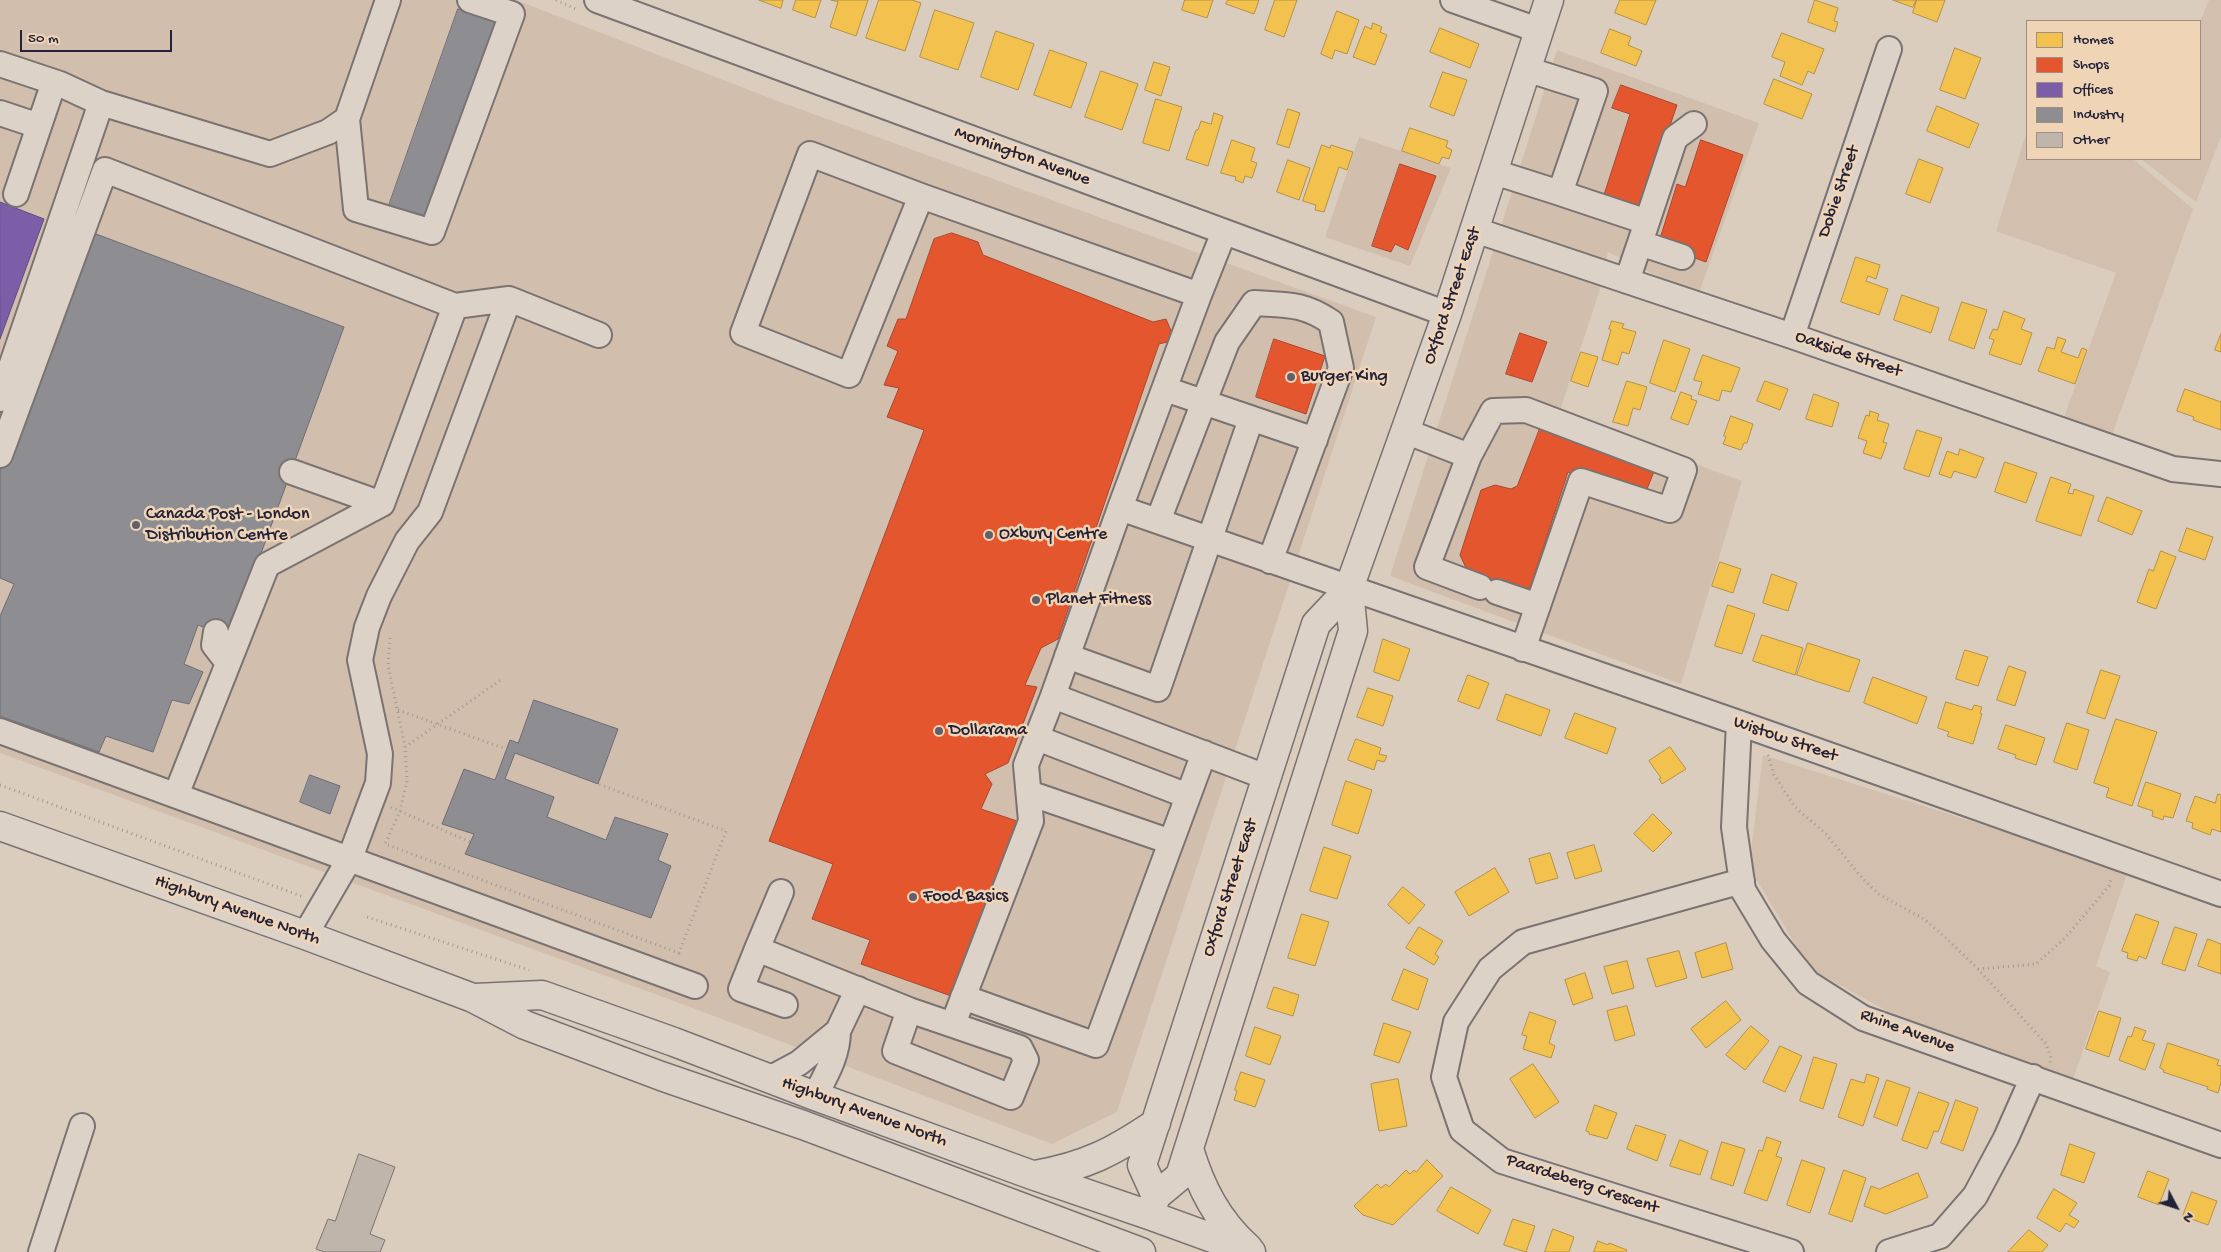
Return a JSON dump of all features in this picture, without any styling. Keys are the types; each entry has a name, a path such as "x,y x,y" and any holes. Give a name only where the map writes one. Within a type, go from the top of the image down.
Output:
{"main road":[{"name":"Oxford Street East","path":"1153,1205 1142,1165 1316,624 1348,589 1447,314 1549,0"},
{"name":"Oxford Street East","path":"1153,1205 1180,1176 1353,631 1348,589"},
{"name":"Highbury Avenue North","path":"0,826 306,935 473,998 525,1025 661,1076 803,1125 1138,1252"},
{"name":"Highbury Avenue North","path":"473,998 542,995 1032,1175 1153,1205 1252,1252"},
{"path":"1032,1175 1068,1169 1097,1159 1125,1145 1156,1123"},
{"path":"1189,1149 1208,1199 1231,1232 1252,1252"},
{"path":"1138,1252 1153,1205"}],"street":[{"path":"388,0 347,119 356,209 432,232 512,14 470,0"},
{"name":"Mornington Avenue","path":"597,0 1447,314"},
{"path":"1453,0 1538,30"},
{"name":"Dobie Street","path":"1792,336 1889,49"},
{"path":"0,64 54,82 101,103 270,154 328,132 347,119"},
{"path":"1526,69 1595,91 1560,193"},
{"path":"16,194 54,82"},
{"path":"0,399 101,103"},
{"path":"0,113 39,126"},
{"path":"1627,281 1675,138 1694,124"},
{"path":"921,196 849,375 743,333 810,154 921,196 1199,295"},
{"path":"0,455 105,170 455,306 509,299 599,335"},
{"path":"1494,172 1560,193 1644,233 1682,258"},
{"name":"Oakside Street","path":"1475,230 1792,336 2173,469 2221,474"},
{"path":"953,1024 1031,821 1026,765 1224,232"},
{"path":"306,935 350,858 378,783 380,754 360,660 367,627 379,596 406,541 430,512 509,299"},
{"path":"1158,521 1227,342 1254,303 1291,305 1313,310 1331,322 1341,368 1270,561"},
{"path":"176,795 266,566 382,504 455,306"},
{"path":"1165,389 1315,440"},
{"path":"1523,649 1538,606 1581,481 1670,510 1684,470 1526,410 1493,411 1469,456 1427,567 1538,606"},
{"path":"1067,656 1158,689 1251,419"},
{"path":"1405,432 1469,456"},
{"path":"292,472 382,504"},
{"name":"Wistow Street","path":"1120,508 1348,589 1739,723 2221,894"},
{"path":"216,632 214,645 228,663"},
{"path":"1053,696 1266,777"},
{"name":"Rhine Avenue","path":"1739,723 1734,827 1743,890 1773,940 1808,982 1863,1018 2041,1071 2221,1144"},
{"path":"0,730 695,986"},
{"path":"1036,738 1188,796"},
{"path":"962,997 1096,1045 1204,753"},
{"path":"1029,793 1170,842"},
{"name":"Paardeberg Crescent","path":"1742,881 1523,942 1490,970 1456,1022 1444,1077 1462,1130 1502,1161 1745,1245 1791,1252"},
{"path":"781,892 742,989 785,1005"},
{"path":"758,949 909,1010 1020,1048 1026,1060 1011,1097 895,1051 909,1010"},
{"path":"771,1078 800,1064 838,1031 858,989"},
{"path":"815,1096 832,1062 838,1044 838,1031"},
{"path":"1889,1252 1946,1244 1975,1196 2041,1071"},
{"path":"41,1252 82,1126"}],"path":[{"path":"390,638 388,665 405,747 407,781 400,812 385,844 679,953 726,831 598,784"},
{"path":"398,753 502,680"},
{"path":"389,707 506,750"},
{"path":"1767,753 1774,775 1795,807 1826,834 1880,895 1924,919 1978,969 2046,1044 2051,1058 2041,1071"},
{"path":"0,785 312,900"},
{"path":"383,804 470,842"},
{"path":"1978,969 2036,964 2065,938 2109,886 2113,877"},
{"path":"367,917 534,972"}],"shaded area":[{"path":"0,0 516,0 783,103 1376,317 1117,1112 1052,1144 682,1004 0,753"},
{"path":"2209,0 2221,0 2221,136 2196,202 2142,160 2201,160 2201,20"},
{"path":"1557,50 1759,123 1698,296 1608,252 1602,283 1559,414 1742,481 1681,684 1390,576"},
{"path":"2026,133 2026,160 2134,160 2193,209 2112,435 2063,420 2116,273 1996,231"},
{"path":"1359,137 1451,168 1410,266 1325,237"},
{"path":"1763,755 2128,871 2096,966 2110,972 2071,1085 1915,1026 1810,969 1749,867"}],"building: Homes":[{"path":"759,0 783,0 781,8"},
{"path":"796,0 821,0 815,18 793,10"},
{"path":"831,0 868,0 856,36 830,27 838,2"},
{"path":"879,0 912,0 921,3 905,51 866,38"},
{"path":"1185,0 1213,0 1207,18 1182,10"},
{"path":"1228,0 1259,0 1254,14 1226,4"},
{"path":"1275,0 1297,0 1284,37 1265,30"},
{"path":"1620,0 1656,0 1646,25 1615,13"},
{"path":"1815,0 1838,8 1834,21 1838,22 1835,32 1808,22"},
{"path":"1893,0 1916,0 1913,7"},
{"path":"1917,0 1945,0 1937,22 1913,13"},
{"path":"935,10 974,23 958,70 920,57"},
{"path":"1337,11 1359,20 1347,54 1335,50 1332,59 1321,54"},
{"path":"1373,23 1382,27 1380,32 1387,35 1375,65 1353,57 1365,26 1371,29"},
{"path":"1440,28 1479,44 1470,68 1430,52"},
{"path":"1610,29 1631,37 1628,45 1642,51 1636,66 1601,53"},
{"path":"996,31 1034,44 1018,90 981,77"},
{"path":"1782,33 1824,49 1814,74 1808,71 1802,85 1780,76 1785,62 1772,57"},
{"path":"1955,48 1981,58 1965,99 1940,90"},
{"path":"1050,50 1087,63 1071,108 1034,95"},
{"path":"1154,62 1170,67 1161,96 1145,90"},
{"path":"1101,71 1138,84 1122,130 1085,117"},
{"path":"1443,72 1467,80 1454,116 1430,107"},
{"path":"1774,79 1812,94 1802,119 1764,104"},
{"path":"1156,99 1182,107 1169,151 1143,143"},
{"path":"1937,106 1979,124 1969,148 1927,131"},
{"path":"1288,109 1300,113 1289,148 1277,144"},
{"path":"1214,113 1223,116 1208,166 1186,159 1201,121 1211,124"},
{"path":"1410,128 1448,141 1446,147 1452,150 1449,159 1442,157 1439,164 1402,151"},
{"path":"1232,140 1255,148 1251,161 1257,163 1252,178 1245,176 1243,183 1235,180 1236,177 1221,173"},
{"path":"1322,145 1330,148 1331,145 1353,152 1347,170 1339,167 1324,212 1315,210 1316,205 1303,201"},
{"path":"1919,159 1943,168 1930,203 1906,194"},
{"path":"1288,160 1310,168 1299,200 1277,192"},
{"path":"1856,257 1880,265 1876,279 1868,276 1866,281 1888,289 1879,315 1841,302"},
{"path":"1902,295 1939,308 1931,333 1894,320"},
{"path":"1962,302 1987,310 1974,349 1949,340"},
{"path":"2004,311 2025,319 2021,329 2032,333 2021,365 1989,354 1994,340 1989,338 1993,329 1997,330"},
{"path":"1612,321 1624,324 1622,328 1636,332 1629,354 1622,352 1618,365 1602,360"},
{"path":"2221,334 2221,352 2215,350"},
{"path":"2058,337 2066,340 2061,352 2078,358 2082,348 2087,350 2075,384 2038,371 2047,347 2054,349"},
{"path":"1664,340 1690,349 1675,392 1650,383"},
{"path":"1581,352 1598,357 1588,387 1571,381"},
{"path":"1703,355 1740,368 1731,392 1722,390 1719,401 1698,394 1702,382 1694,380"},
{"path":"1627,381 1647,387 1640,410 1633,408 1628,426 1613,422"},
{"path":"1765,381 1788,389 1780,410 1757,401"},
{"path":"2185,389 2221,402 2221,430 2193,420 2194,417 2177,411"},
{"path":"1681,392 1692,396 1691,399 1697,401 1688,425 1671,419"},
{"path":"1814,394 1839,403 1832,427 1806,419"},
{"path":"1870,411 1879,414 1877,420 1889,424 1883,442 1887,443 1881,459 1863,453 1867,441 1858,438 1866,415 1869,416"},
{"path":"1731,416 1753,424 1747,443 1744,443 1741,450 1723,444"},
{"path":"1917,430 1942,438 1929,477 1904,469"},
{"path":"1960,449 1984,458 1976,478 1954,471 1951,478 1939,474 1947,451 1958,455"},
{"path":"2005,462 2037,473 2026,503 1995,492"},
{"path":"2051,477 2071,484 2068,493 2073,494 2074,489 2094,496 2081,536 2036,521"},
{"path":"2107,497 2142,511 2132,535 2098,521"},
{"path":"2187,528 2213,537 2205,560 2179,551"},
{"path":"2161,551 2176,557 2156,609 2137,602 2149,569 2153,571"},
{"path":"1720,562 1741,569 1733,593 1712,586"},
{"path":"1772,574 1797,583 1788,611 1763,603"},
{"path":"1728,605 1755,614 1742,654 1715,646"},
{"path":"1762,635 1803,648 1795,675 1753,661"},
{"path":"1383,639 1410,649 1399,681 1374,672"},
{"path":"1808,643 1860,660 1849,692 1797,675"},
{"path":"1965,650 1988,657 1978,686 1956,679"},
{"path":"2009,666 2026,672 2015,706 1997,700"},
{"path":"2101,670 2120,676 2105,719 2087,713"},
{"path":"1468,675 1489,683 1479,709 1458,701"},
{"path":"1873,677 1927,697 1917,724 1864,703"},
{"path":"1368,688 1393,696 1383,726 1357,717"},
{"path":"1506,694 1550,710 1541,736 1497,720"},
{"path":"1946,702 1972,710 1974,705 1982,707 1980,713 1982,714 1973,744 1947,736 1949,732 1938,728"},
{"path":"1575,713 1616,728 1607,754 1565,738"},
{"path":"2116,719 2157,732 2132,806 2106,797 2109,788 2094,783"},
{"path":"2067,723 2089,730 2077,770 2054,762"},
{"path":"2006,725 2045,738 2036,765 2015,758 2016,755 1998,749"},
{"path":"1356,739 1381,748 1379,754 1387,756 1384,762 1377,760 1374,770 1348,760"},
{"path":"1670,747 1686,769 1662,784 1659,779 1661,778 1649,761"},
{"path":"1346,781 1372,790 1358,834 1332,825"},
{"path":"2146,782 2181,794 2173,818 2164,816 2163,820 2152,816 2153,811 2138,806"},
{"path":"2218,794 2221,795 2221,832 2212,829 2210,835 2192,828 2193,823 2186,821 2195,796 2215,803"},
{"path":"1653,814 1672,833 1653,852 1634,834"},
{"path":"1594,845 1602,871 1575,879 1567,853"},
{"path":"1324,847 1351,856 1337,899 1310,891"},
{"path":"1550,853 1558,878 1536,884 1529,859"},
{"path":"1495,868 1509,892 1469,916 1455,892"},
{"path":"1403,887 1425,905 1409,924 1388,905"},
{"path":"1302,914 1329,922 1315,966 1288,958"},
{"path":"2136,914 2159,922 2146,959 2139,956 2137,961 2127,958 2128,953 2122,951"},
{"path":"1419,927 1443,941 1435,954 1439,957 1434,965 1406,948"},
{"path":"2175,927 2197,934 2185,971 2162,964"},
{"path":"2208,939 2221,944 2221,974 2198,966"},
{"path":"1726,943 1733,969 1702,978 1695,953"},
{"path":"1679,951 1687,978 1656,987 1647,959"},
{"path":"1627,961 1634,988 1612,994 1604,967"},
{"path":"1404,969 1428,979 1418,1010 1392,1000"},
{"path":"1585,973 1593,998 1573,1005 1565,980"},
{"path":"1274,987 1299,995 1293,1016 1267,1008"},
{"path":"1726,1001 1741,1020 1706,1048 1691,1029"},
{"path":"1627,1006 1635,1035 1615,1041 1607,1011"},
{"path":"2099,1011 2121,1018 2109,1057 2086,1049"},
{"path":"1530,1012 1556,1021 1549,1043 1555,1046 1551,1058 1523,1049 1527,1036 1522,1035"},
{"path":"1384,1023 1411,1032 1399,1063 1374,1055"},
{"path":"1751,1026 1769,1041 1745,1070 1726,1055"},
{"path":"1255,1027 1281,1036 1270,1065 1246,1056"},
{"path":"2135,1027 2146,1031 2142,1040 2155,1044 2145,1070 2119,1060 2128,1036 2131,1037"},
{"path":"2168,1043 2219,1060 2217,1065 2221,1066 2221,1083 2218,1093 2207,1089 2208,1087 2163,1072 2164,1070 2160,1068"},
{"path":"1780,1046 1802,1056 1785,1092 1763,1082"},
{"path":"1814,1057 1837,1064 1823,1109 1800,1101"},
{"path":"1533,1064 1559,1102 1535,1118 1510,1079"},
{"path":"1241,1072 1265,1080 1255,1107 1234,1100"},
{"path":"1867,1074 1879,1078 1863,1126 1838,1117 1851,1079 1864,1083"},
{"path":"1398,1079 1407,1126 1379,1131 1371,1084"},
{"path":"1887,1080 1910,1088 1897,1126 1874,1117"},
{"path":"1919,1092 1949,1103 1938,1132 1934,1131 1927,1149 1902,1140"},
{"path":"1956,1100 1978,1108 1963,1151 1941,1143"},
{"path":"1595,1105 1617,1113 1607,1139 1589,1134 1586,1131"},
{"path":"1636,1125 1666,1135 1657,1161 1627,1149"},
{"path":"1767,1137 1781,1142 1776,1156 1782,1158 1767,1201 1744,1193 1759,1150 1762,1151"},
{"path":"1680,1140 1708,1151 1700,1175 1670,1166"},
{"path":"1722,1142 1745,1149 1733,1186 1711,1179"},
{"path":"2070,1144 2095,1153 2084,1183 2061,1175"},
{"path":"1427,1160 1443,1176 1393,1225 1363,1215 1354,1206 1377,1184 1381,1188 1386,1184 1389,1187 1406,1170 1410,1174 1414,1170 1416,1172"},
{"path":"1802,1160 1825,1168 1810,1213 1787,1205"},
{"path":"1844,1170 1866,1178 1852,1222 1829,1214"},
{"path":"2148,1171 2169,1179 2159,1205 2138,1197"},
{"path":"1918,1173 1928,1197 1886,1214 1864,1206 1871,1186 1879,1189"},
{"path":"1451,1187 1491,1210 1478,1234 1437,1211"},
{"path":"2054,1189 2077,1203 2069,1215 2079,1221 2074,1228 2066,1223 2060,1232 2037,1218"},
{"path":"2192,1192 2217,1201 2208,1225 2183,1216"},
{"path":"1513,1219 1535,1226 1526,1252 1504,1245"},
{"path":"1553,1229 1574,1237 1569,1252 1545,1252"},
{"path":"2029,1230 2048,1245 2042,1252 2008,1252"},
{"path":"1598,1241 1627,1250 1626,1252 1594,1252"}],"building: Shops":[{"path":"1621,85 1677,105 1641,210 1603,198 1630,114 1612,108"},
{"path":"1701,140 1743,155 1706,262 1658,245 1677,184 1685,187"},
{"path":"1400,164 1436,176 1408,250 1395,244 1391,252 1372,246"},
{"name":"Oxbury Centre","path":"952,233 978,242 983,255 1153,322 1166,319 1175,340 1159,344 1058,639 1041,648 1025,685 1037,687 1008,763 985,774 992,784 981,809 1017,821 954,997 861,964 870,940 812,919 833,864 769,841 924,430 887,417 899,388 884,385 898,351 887,346 898,319 906,319 934,239"},
{"path":"1520,333 1547,342 1532,382 1506,374"},
{"name":"Burger King","path":"1274,339 1325,356 1306,414 1256,397"},
{"path":"1541,426 1655,469 1643,499 1568,472 1528,594 1468,572 1460,555 1481,490 1495,485 1511,489 1517,486"}],"building: Offices":[{"path":"0,202 44,219 0,339"}],"building: Industry":[{"path":"458,9 497,22 422,224 387,211"},
{"name":"Canada Post - London Distribution Centre","path":"88,231 344,327 230,638 198,625 184,664 203,672 189,704 172,700 153,752 106,736 99,752 0,716 0,616 14,584 0,578 0,471"},
{"path":"534,700 618,729 598,784 515,753 505,779 554,797 547,817 606,840 615,817 668,834 658,860 671,866 651,918 465,854 474,834 442,824 464,769 495,780 510,740 518,743"},
{"path":"310,775 340,786 330,814 300,802"}],"building: Other":[{"path":"359,1154 395,1167 370,1234 385,1240 380,1252 324,1252 316,1249 328,1219 335,1221"}],"place":[{"name":"Burger King","path":"1291,377"},
{"name":"Canada Post - London Distribution Centre","path":"136,525"},
{"name":"Oxbury Centre","path":"989,535"},
{"name":"Planet Fitness","path":"1036,600"},
{"name":"Dollarama","path":"939,731"},
{"name":"Food Basics","path":"913,897"}]}
